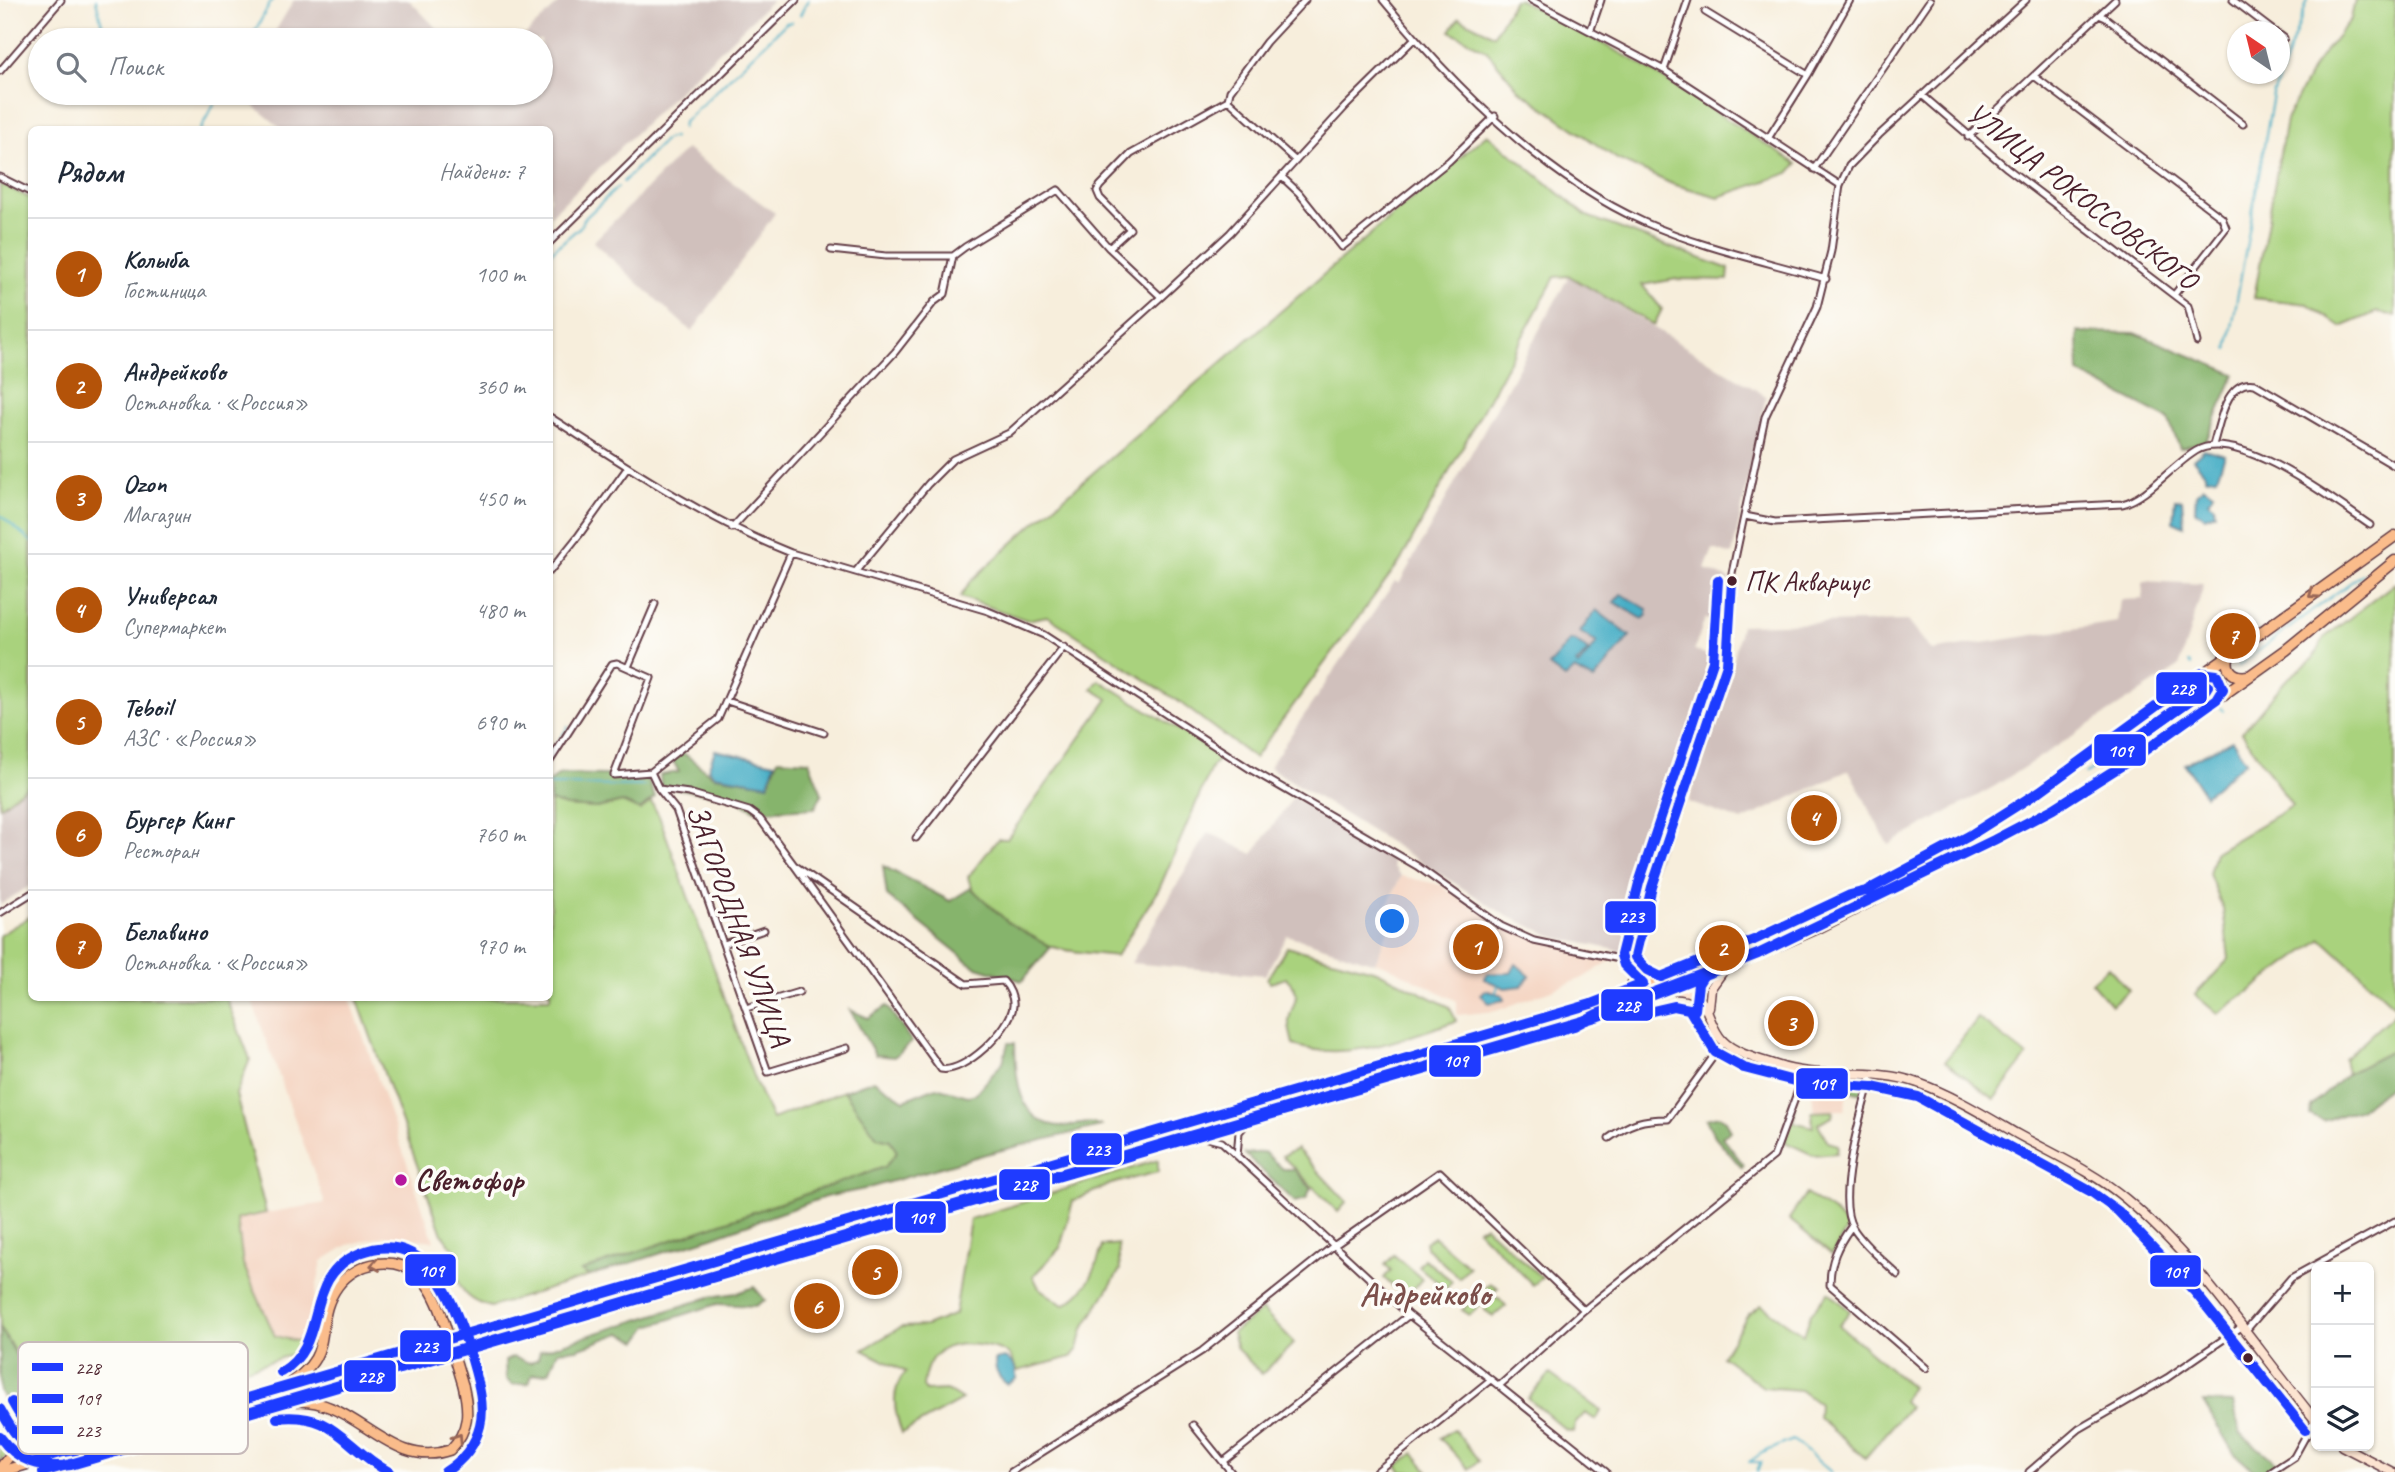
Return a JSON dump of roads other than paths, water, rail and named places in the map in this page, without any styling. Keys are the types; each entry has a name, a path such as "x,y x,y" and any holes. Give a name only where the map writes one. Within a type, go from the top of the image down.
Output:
{"highway":[{"path":"248,1400 1570,1013 1755,944 1866,891 1969,836 2039,791 2395,536"},
{"path":"248,1412 1596,1017 1732,966 1820,927 2053,809 2140,754 2252,675 2395,561"},
{"path":"2231,652 2227,660 2230,671 2238,677 2252,675"},
{"path":"2202,673 2211,672 2221,678 2223,689 2217,699"},
{"path":"1570,1013 1754,940 1850,895 1866,891"},
{"path":"0,1470 60,1454"},
{"path":"43,1472 105,1454"}],"main road":[{"path":"271,1393 295,1380 310,1367 322,1345 334,1294 348,1276 359,1269 392,1263 412,1270 429,1287 442,1314 463,1385 468,1415 460,1439 441,1458 421,1465"},
{"path":"275,1404 300,1401 323,1407 340,1417 381,1455 396,1463"},
{"path":"0,1409 18,1438"},
{"path":"0,1470 13,1451 9,1426"}],"street":[{"path":"37,28 61,0"},
{"path":"553,239 796,0"},
{"path":"1109,248 1130,229 1100,198 1097,191 1100,186 1131,154 1228,100 1230,91 1266,42 1305,0"},
{"path":"1383,0 1415,38 1494,116 1584,188 1642,221 1687,239 1826,279"},
{"path":"1531,0 1591,29 1664,70 1840,186"},
{"path":"1591,29 1601,0"},
{"path":"1664,70 1688,0"},
{"path":"1814,169 1930,0"},
{"path":"1629,988 1655,877 1727,664 1732,573 1765,417 1813,316 1826,279 1840,186 1849,166 2026,0"},
{"path":"1968,137 2115,0"},
{"path":"2232,0 2260,21"},
{"path":"1769,137 1808,75 1847,1"},
{"path":"1705,12 1808,75"},
{"path":"2098,15 2106,18 2243,124"},
{"path":"0,71 28,38"},
{"path":"856,571 928,484 953,459 1009,433 1161,297 1230,233 1363,88 1415,38"},
{"path":"2034,76 2222,218 2226,228 2174,295"},
{"name":"УЛИЦА РОКОССОВСКОГО","path":"1922,95 1968,137 2174,295 2192,312 2196,342"},
{"path":"1228,100 1296,161"},
{"path":"1282,177 1300,192 1342,247 1450,160 1494,116"},
{"path":"0,177 28,191"},
{"path":"831,250 886,256 953,256 1058,190 1109,248 1161,297"},
{"path":"732,528 895,352 933,302 945,293 953,256"},
{"path":"2213,445 2227,401 2238,384 2245,382 2255,384 2395,466"},
{"path":"553,419 732,528 791,553 1010,618 1064,647 1250,769 1417,866 1501,926 1534,941 1624,960 1636,959 1661,976"},
{"path":"1745,516 1775,522 2122,504 2136,498 2196,451 2213,445 2242,451 2271,463 2370,525"},
{"path":"553,567 628,467"},
{"path":"553,756 612,664 628,667 651,678 614,775 651,772 706,731 718,719 727,701 791,553"},
{"path":"628,667 655,604"},
{"path":"916,838 1064,647"},
{"path":"727,701 824,733"},
{"name":"ЗАГОРОДНАЯ УЛИЦА","path":"651,772 659,789 676,810 768,1072 847,1048"},
{"path":"659,789 689,793 749,811 760,819 939,1067 946,1071 956,1069 974,1057 991,1040 1013,1007 1008,986 1000,980 966,984 794,865"},
{"path":"0,913 28,896"},
{"path":"724,944 764,930"},
{"path":"1709,1011 1713,983 1732,966"},
{"path":"1665,992 1681,990 1692,994 1709,1011 1724,1042 1776,1065 1805,1071 1872,1074 1909,1080 1930,1088 2110,1187 2132,1204 2182,1255 2311,1414"},
{"path":"746,1008 799,992"},
{"path":"1609,1138 1631,1122 1645,1118 1668,1119 1724,1042"},
{"path":"1499,1386 1584,1310 1774,1156 1805,1071"},
{"path":"1872,1074 1855,1137 1847,1185 1851,1227 1898,1275"},
{"path":"1237,1156 1240,1132 1253,1119"},
{"path":"1193,1136 1218,1139 1409,1315 1606,1472"},
{"path":"1011,1472 1202,1351 1332,1247 1440,1172 1584,1310"},
{"path":"2029,1472 2079,1429 2167,1378 2241,1328 2247,1329 2291,1278 2395,1221"},
{"path":"1851,1227 1839,1242 1830,1266 1830,1285 1926,1368"},
{"path":"1223,1462 1409,1315"},
{"path":"1376,1472 1489,1381"},
{"path":"1192,1425 1231,1472"},
{"path":"2272,1472 2294,1457 2311,1428"},
{"path":"2352,1451 2392,1472"},
{"path":"65,1472 95,1457"}],"water":[{"path":"2204,449 2225,455 2217,477 2205,478 2205,473 2193,459"},
{"path":"2204,487 2214,493 2208,501 2214,505 2215,513 2205,517 2195,511 2196,494"},
{"path":"2175,499 2182,500 2184,526 2173,521"},
{"path":"1621,594 1647,609 1647,615 1643,619 1614,602"},
{"path":"1596,610 1630,636 1594,680 1574,670 1565,678 1549,666 1570,640 1576,641 1588,651 1576,664 1578,666 1597,643 1580,632"},
{"path":"2232,740 2246,761 2205,795 2185,764"},
{"path":"715,750 775,763 768,784 714,775 708,769"},
{"path":"1516,964 1530,976 1521,986 1505,988 1484,979 1488,973 1511,973"},
{"path":"1485,990 1503,995 1504,1000 1489,1003 1481,995"},
{"path":"1004,1358 1010,1361 1016,1372 1016,1379 1007,1384 999,1377 995,1364 995,1360"}],"waterway":[{"path":"96,0 103,28"},
{"path":"257,28 272,0"},
{"path":"800,15 808,0"},
{"path":"2228,350 2273,95 2308,0"},
{"path":"682,128 683,123 786,23 792,22"},
{"path":"202,126 213,105"},
{"path":"623,182 666,139 674,137"},
{"path":"553,250 618,187"},
{"path":"0,515 28,539"},
{"path":"2238,666 2362,574"},
{"path":"2085,774 2214,683"},
{"path":"553,750 568,727"},
{"path":"553,785 645,786"},
{"path":"1496,992 1498,986"},
{"path":"1757,1472 1761,1462 1749,1462 1762,1453 1793,1440 1831,1472"}],"place":[{"name":"ПК Аквариус","path":"1732,581"},
{"name":"Белавино","path":"2233,636"},
{"name":"Универсал","path":"1814,818"},
{"name":"Колыба","path":"1476,947"},
{"name":"Андрейково","path":"1722,948"},
{"name":"Ozon","path":"1791,1023"},
{"name":"Светофор","path":"401,1180"},
{"name":"Teboil","path":"875,1272"},
{"name":"Бургер Кинг","path":"817,1306"}],"district":[{"name":"Андрейково","path":"1425,1294"}]}
